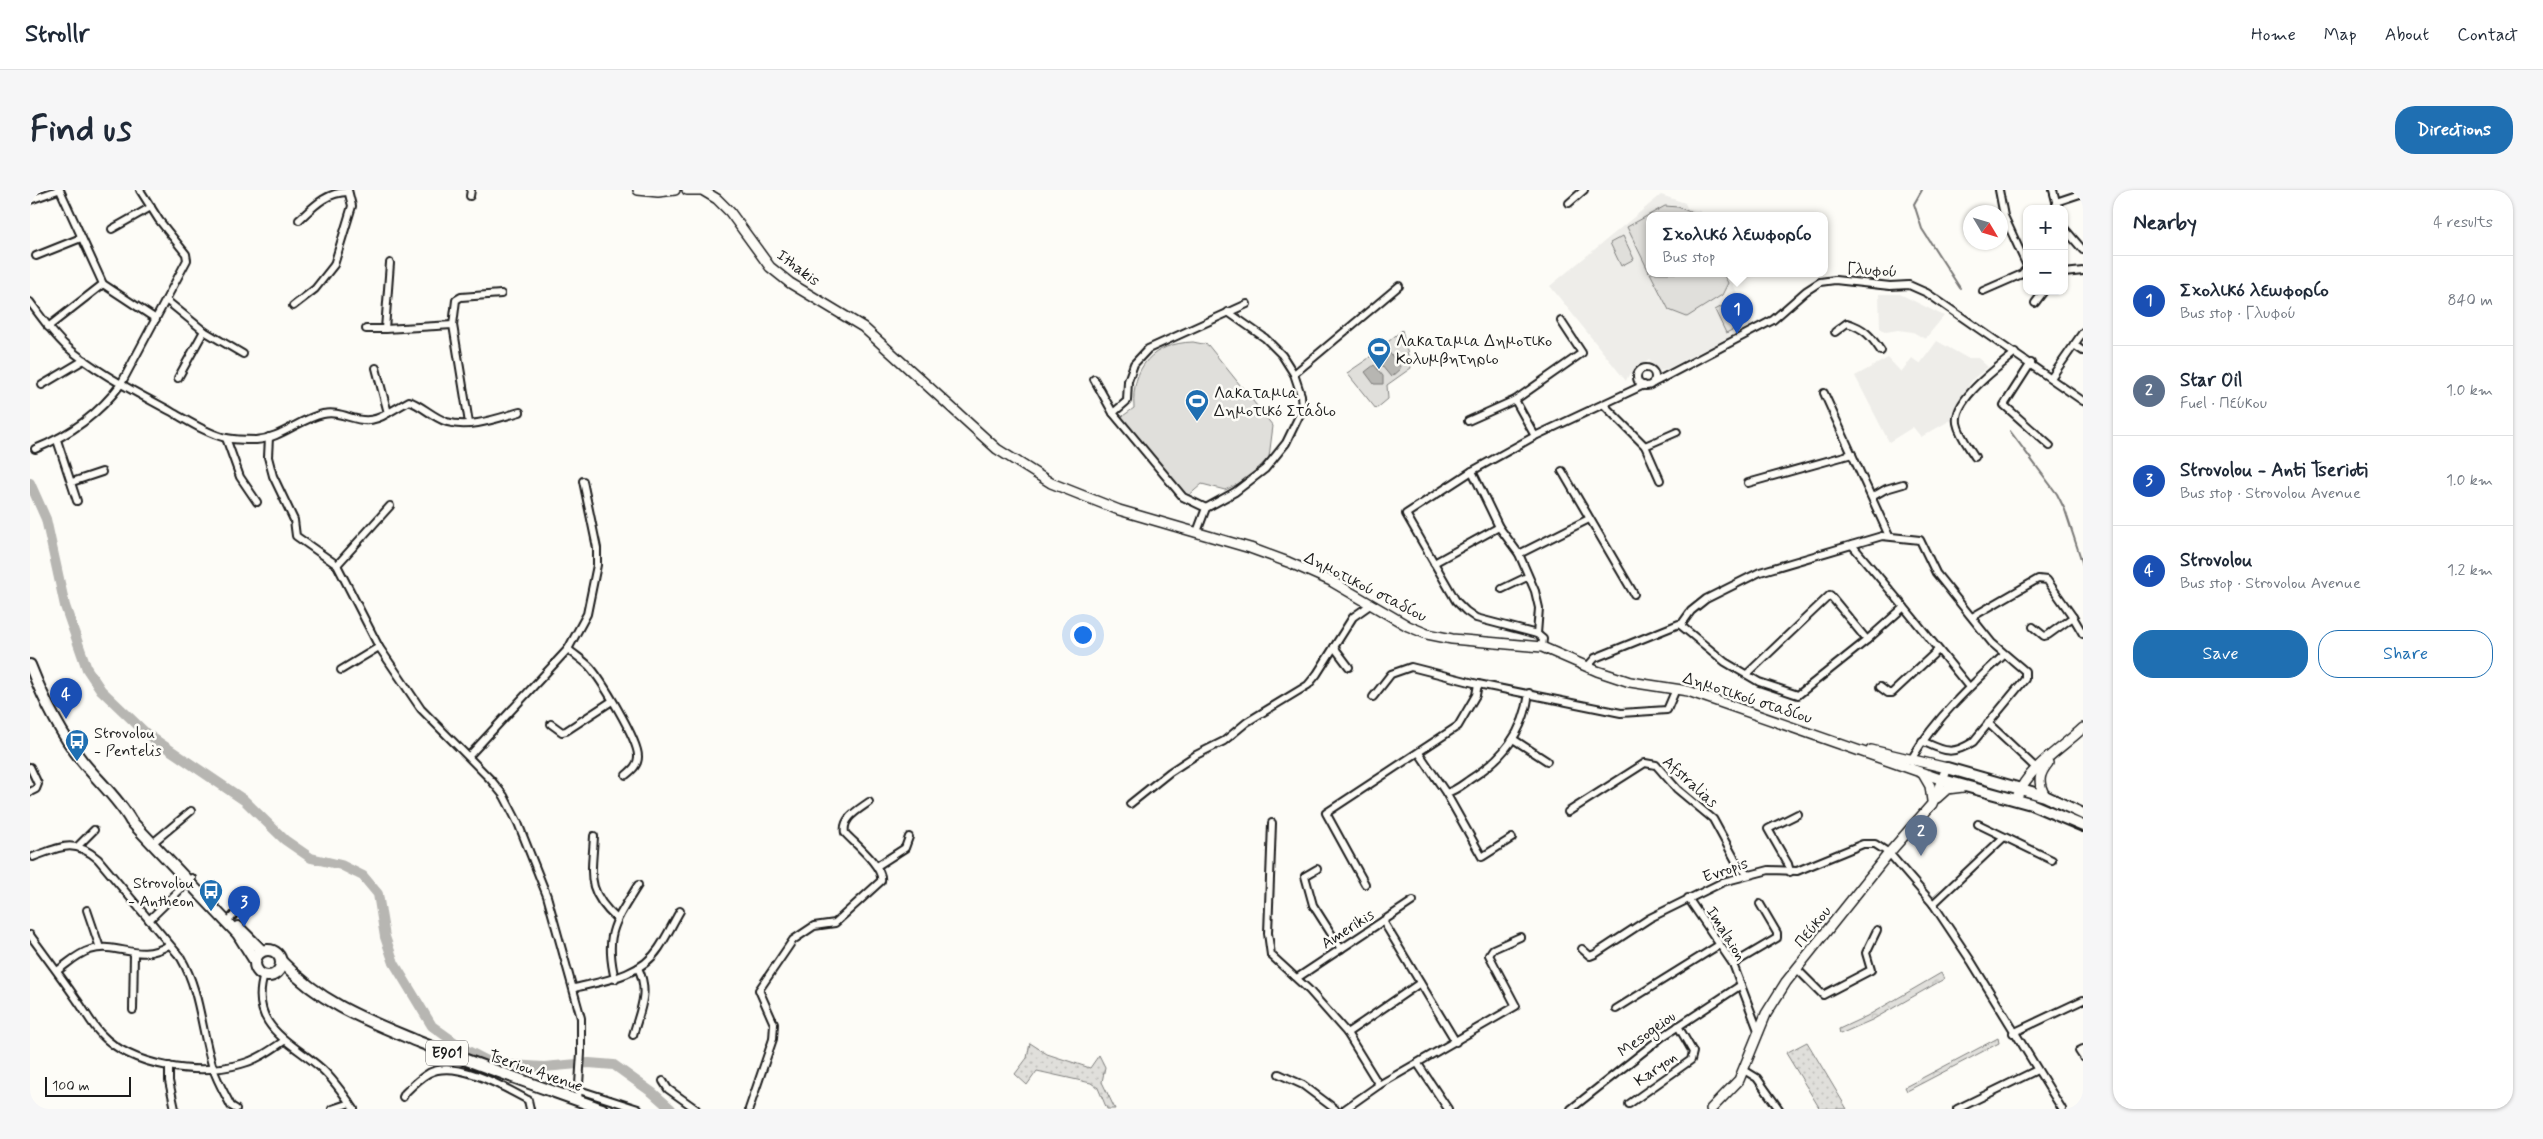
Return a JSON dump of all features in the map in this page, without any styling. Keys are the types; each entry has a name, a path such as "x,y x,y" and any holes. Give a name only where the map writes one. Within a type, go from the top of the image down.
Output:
{"main road":[{"path":"638,190 658,192 675,190"},
{"name":"Ithakis","path":"687,190 702,190 717,199 730,212 770,267 790,283 863,327 903,365"},
{"name":"Δημοτικού σταδίου","path":"903,365 997,449 1051,483 1119,510 1250,548 1288,562 1331,581 1370,605 1427,634 1452,639 1542,648 1587,667 1630,682 1688,691 1853,748"},
{"name":"E901","path":"30,666 71,745 152,844 231,918 262,951 275,951 282,962"},
{"path":"2016,799 2020,788 2036,768 2054,755 2083,728"},
{"path":"1853,748 1912,758 2020,788 2045,796 2083,814"},
{"path":"1853,748 1923,774 2016,799 2083,826"},
{"path":"2045,796 2039,780 2040,772 2054,755"},
{"name":"Πεύκου","path":"1711,1109 1728,1094 1744,1070 1775,998 1889,853 1932,804 1947,768"},
{"path":"1923,774 1930,786 1932,804"},
{"path":"1932,804 1947,789 1967,787"},
{"name":"E901","path":"126,812 135,818 238,934 255,961 257,970 264,975 277,973"},
{"path":"255,961 262,951"},
{"path":"277,973 282,962"},
{"name":"Tseriou Avenue","path":"282,962 299,980 345,1011 485,1068 578,1095 602,1109"},
{"name":"Tseriou Avenue","path":"277,973 299,980"}],"street":[{"path":"30,200 59,190 102,284 156,319"},
{"path":"35,448 57,440 88,419 109,400 121,384 187,260 186,254 140,190"},
{"path":"1569,203 1584,190"},
{"path":"1999,190 2004,216 2023,258"},
{"path":"2053,190 2057,205 2083,193"},
{"path":"292,306 315,289 334,265 352,206 348,191 338,192 325,198 299,220"},
{"path":"112,229 151,207"},
{"path":"2068,233 2083,250"},
{"path":"36,256 81,238"},
{"path":"386,329 390,263"},
{"path":"2068,273 2083,271"},
{"path":"1983,291 2023,273"},
{"name":"Γλυφού","path":"1653,382 1772,320 1806,290 1820,282 1835,280 1890,286 1909,285 1927,293 2031,363 2083,402"},
{"path":"48,326 102,284"},
{"path":"1294,374 1399,286"},
{"path":"469,423 453,324 456,300 461,297 501,294"},
{"path":"2035,303 2041,295"},
{"path":"166,300 204,331 244,354"},
{"path":"30,302 65,345 84,360 121,384 190,422 226,438 257,440 279,436 322,414 333,413 368,421 388,413 409,401 422,406 433,415 448,422 469,423 520,412"},
{"path":"1113,413 1127,402 1128,380 1134,364 1148,349 1247,304"},
{"path":"1197,532 1206,508 1235,492 1265,469 1286,443 1302,410 1301,395 1294,374 1282,355 1265,338 1228,312"},
{"path":"1468,421 1515,400 1582,353 1562,321"},
{"path":"1835,332 1847,323 1860,327 1871,336 1881,351"},
{"path":"366,329 453,324"},
{"path":"178,378 204,331"},
{"path":"2051,378 2083,332"},
{"path":"2074,344 2083,351"},
{"path":"1975,457 1956,422 1959,410 1980,383 2015,353"},
{"path":"42,385 84,360"},
{"path":"2031,363 2004,405 2050,446"},
{"path":"376,368 388,413"},
{"path":"1542,648 1543,639 1537,634 1476,618 1456,601 1406,514 1472,471 1535,436 1653,382 1655,378 1652,370 1643,368 1638,375 1639,382 1644,385"},
{"path":"1094,379 1113,413 1183,497 1206,508"},
{"path":"1824,393 1889,536"},
{"path":"1515,400 1535,436"},
{"path":"1604,405 1645,446 1660,480"},
{"path":"1645,446 1677,432"},
{"path":"269,437 268,457 273,476 294,520 296,536 336,566 379,647 421,709 469,756 504,796 518,823 547,896 581,1018 581,1070 578,1095 638,1109"},
{"path":"226,438 240,476 257,502"},
{"path":"57,440 77,502"},
{"path":"1748,484 1852,454"},
{"path":"1472,471 1499,526 1519,554 1538,600 1537,634"},
{"path":"1562,471 1634,594"},
{"path":"72,482 102,472"},
{"path":"469,756 568,649 587,614 597,565 596,548 583,481"},
{"path":"1872,497 1886,488 1903,484"},
{"path":"336,566 390,506"},
{"path":"1519,554 1590,518"},
{"path":"1434,563 1499,526"},
{"path":"1587,667 1595,658 1681,625 1691,611 1725,589 1760,572 1882,536 1920,540 1936,573 2004,655 2021,665 2025,671 2025,679 1973,742 1963,749 1947,752 1922,741"},
{"path":"1852,545 1969,688"},
{"path":"1502,589 1527,577"},
{"path":"1972,617 2038,579 2043,578 2048,580 2083,634"},
{"path":"1747,674 1830,595 1867,640"},
{"path":"1130,804 1170,772 1196,755 1224,741 1247,722 1308,685 1353,617 1370,605"},
{"path":"1681,625 1725,662 1760,682 1798,695 1867,640 1904,607"},
{"path":"2033,627 2044,636 2048,635 2073,617"},
{"path":"341,670 379,647"},
{"path":"1334,648 1349,667"},
{"path":"568,649 587,664 612,701 635,744 638,757 636,766 626,775"},
{"path":"1880,687 1888,694 1892,693 1937,651"},
{"path":"1912,758 1922,741 1969,688 2004,655"},
{"path":"1373,698 1391,674 1412,667 1478,684 1621,713 1667,710 1676,689"},
{"path":"1365,884 1326,813 1458,726 1476,694 1478,684"},
{"path":"1446,793 1491,766 1513,739 1527,705 1529,693"},
{"path":"551,724 562,732 612,701"},
{"path":"1988,723 2036,768"},
{"path":"1513,739 1547,760"},
{"path":"1419,753 1446,793 1482,857 1512,838"},
{"name":"Afstralias","path":"1568,812 1645,764 1651,763 1656,765 1677,788 1712,819 1738,865 1748,874"},
{"path":"30,767 38,784 36,789 30,792"},
{"path":"749,1109 773,1039 774,1024 759,990 793,940 814,926 835,922 881,881 881,874 876,866 845,833 844,827 848,819 869,802"},
{"path":"155,840 191,811"},
{"path":"1790,872 1788,864 1768,829 1798,814"},
{"path":"1272,823 1268,933 1271,955 1296,978 1347,1033 1379,1085"},
{"path":"1978,824 2052,860"},
{"path":"78,846 94,830"},
{"path":"594,836 592,878 594,893 602,905 617,919"},
{"path":"876,866 905,848 909,837"},
{"path":"1933,904 2004,837"},
{"name":"Evropis","path":"1582,949 1590,956 1595,954 1650,918 1688,898 1748,874 1769,870 1790,872 1869,843 1889,853"},
{"path":"33,857 64,845 78,846 88,850 98,859 150,920 190,974 198,996 213,1069 231,1106 236,1109"},
{"path":"1889,853 1933,904 1972,961 2013,1033 2062,1109"},
{"path":"1317,868 1305,876 1313,905 1341,949"},
{"path":"150,920 191,880"},
{"path":"615,979 610,957 610,938 617,919 638,885"},
{"name":"Imalaion","path":"1688,898 1733,964 1759,1033"},
{"name":"Amerikis","path":"1296,978 1413,901"},
{"path":"231,918 244,904"},
{"path":"1733,964 1777,938 1777,933 1760,904"},
{"path":"87,910 100,948"},
{"path":"574,988 615,979 638,968 659,949 680,911"},
{"path":"1383,921 1456,1042"},
{"path":"1797,969 1823,995 1871,970 1866,953 1877,930"},
{"path":"30,935 100,1034 120,1050 169,1066 198,1070 242,1064 266,1054 284,1041"},
{"path":"1345,1109 1379,1085 1516,1006 1489,955 1493,949 1520,937"},
{"path":"57,971 89,950 100,948 134,953 159,951 169,945"},
{"path":"1616,1009 1719,945"},
{"path":"133,1010 134,953"},
{"path":"633,1035 645,991 643,978 638,968"},
{"path":"264,975 261,985 262,1008 274,1032 325,1071 352,1106 332,1109"},
{"path":"1347,1033 1420,983"},
{"name":"Mesogeiou","path":"1571,1109 1678,1026 1741,985"},
{"path":"2013,1033 2083,1000"},
{"name":"Karyon","path":"1629,1104 1691,1060 1693,1052 1678,1026"},
{"path":"2083,1049 2079,1051 2083,1057"},
{"path":"1418,1064 1448,1109"},
{"path":"169,1066 169,1081 175,1109"},
{"path":"482,1078 485,1068"},
{"path":"403,1097 404,1093 430,1073 447,1069 472,1073 528,1100 530,1109"},
{"path":"1744,1070 1757,1078 1778,1109"},
{"path":"1957,1109 2037,1070"},
{"path":"1279,1074 1303,1085 1335,1109"},
{"path":"663,1081 668,1089 696,1109"}],"shaded area":[{"path":"1661,195 1685,203 1687,208 1700,212 1646,212 1646,277 1730,277 1752,325 1665,370 1659,371 1649,360 1628,376 1626,381 1550,286"},
{"path":"1879,294 1900,294 1944,316 1925,339 1913,332 1898,330 1886,332 1880,328"},
{"path":"1937,341 1967,358 1978,358 1988,367 1973,379 1952,412 1951,420 1921,437 1913,427 1889,442 1855,376 1888,358 1901,372 1912,358 1920,364"},
{"path":"1388,351 1401,368 1391,377 1377,360"},
{"path":"1374,365 1383,376 1383,384 1374,384 1365,372"}],"green space":[{"path":"1665,206 1678,207 1690,212 1654,212"},
{"path":"1646,216 1646,266 1627,227"},
{"path":"1623,236 1634,259 1621,266 1610,243"},
{"path":"1652,277 1725,277 1728,283 1722,295 1687,317 1669,310"},
{"path":"1726,304 1738,327 1726,333 1715,310"},
{"name":"Λακαταμια Δημοτικο Κολυμβητηριο","path":"1402,330 1411,368 1387,385 1388,399 1376,409 1347,373 1369,358 1379,344 1382,347"},
{"name":"Λακαταμια Δημοτικό Στάδιο","path":"1193,342 1208,345 1273,426 1269,457 1248,479 1225,490 1202,484 1187,497 1120,418 1134,408 1136,381 1147,360 1166,347 1179,343"},
{"path":"1941,973 1944,979 1872,1020 1840,1034 1839,1029 1867,1016"},
{"path":"1998,1038 1999,1043 1907,1091 1905,1087"},
{"path":"1807,1042 1847,1109 1820,1109 1786,1053"},
{"path":"1030,1043 1047,1054 1090,1068 1099,1055 1105,1067 1102,1082 1115,1109 1107,1109 1098,1088 1091,1083 1037,1071 1027,1085 1015,1074 1027,1058"}],"waterway":[{"path":"1922,190 1914,204 1922,229 1960,288"},
{"path":"2010,431 2057,494 2065,510 2083,565"},
{"path":"30,483 46,519 65,606 87,669 101,690 148,735 244,800 285,840 311,858 341,865 363,876 378,894 385,937 394,963 432,1026 464,1049 493,1064 544,1067 589,1063 614,1065 653,1093 671,1109"}],"place":[{"name":"Σχολικό λεωφορίο","path":"1737,334"},
{"name":"Λακαταμια Δημοτικο Κολυμβητηριο","path":"1379,370"},
{"name":"Λακαταμια Δημοτικό Στάδιο","path":"1197,422"},
{"name":"Strovolou","path":"66,719"},
{"name":"Strovolou - Pentelis","path":"77,762"},
{"name":"Star Oil","path":"1921,856"},
{"name":"Strovolou - Antheon","path":"211,912"},
{"name":"Strovolou - Anti Tserioti","path":"244,927"}]}
